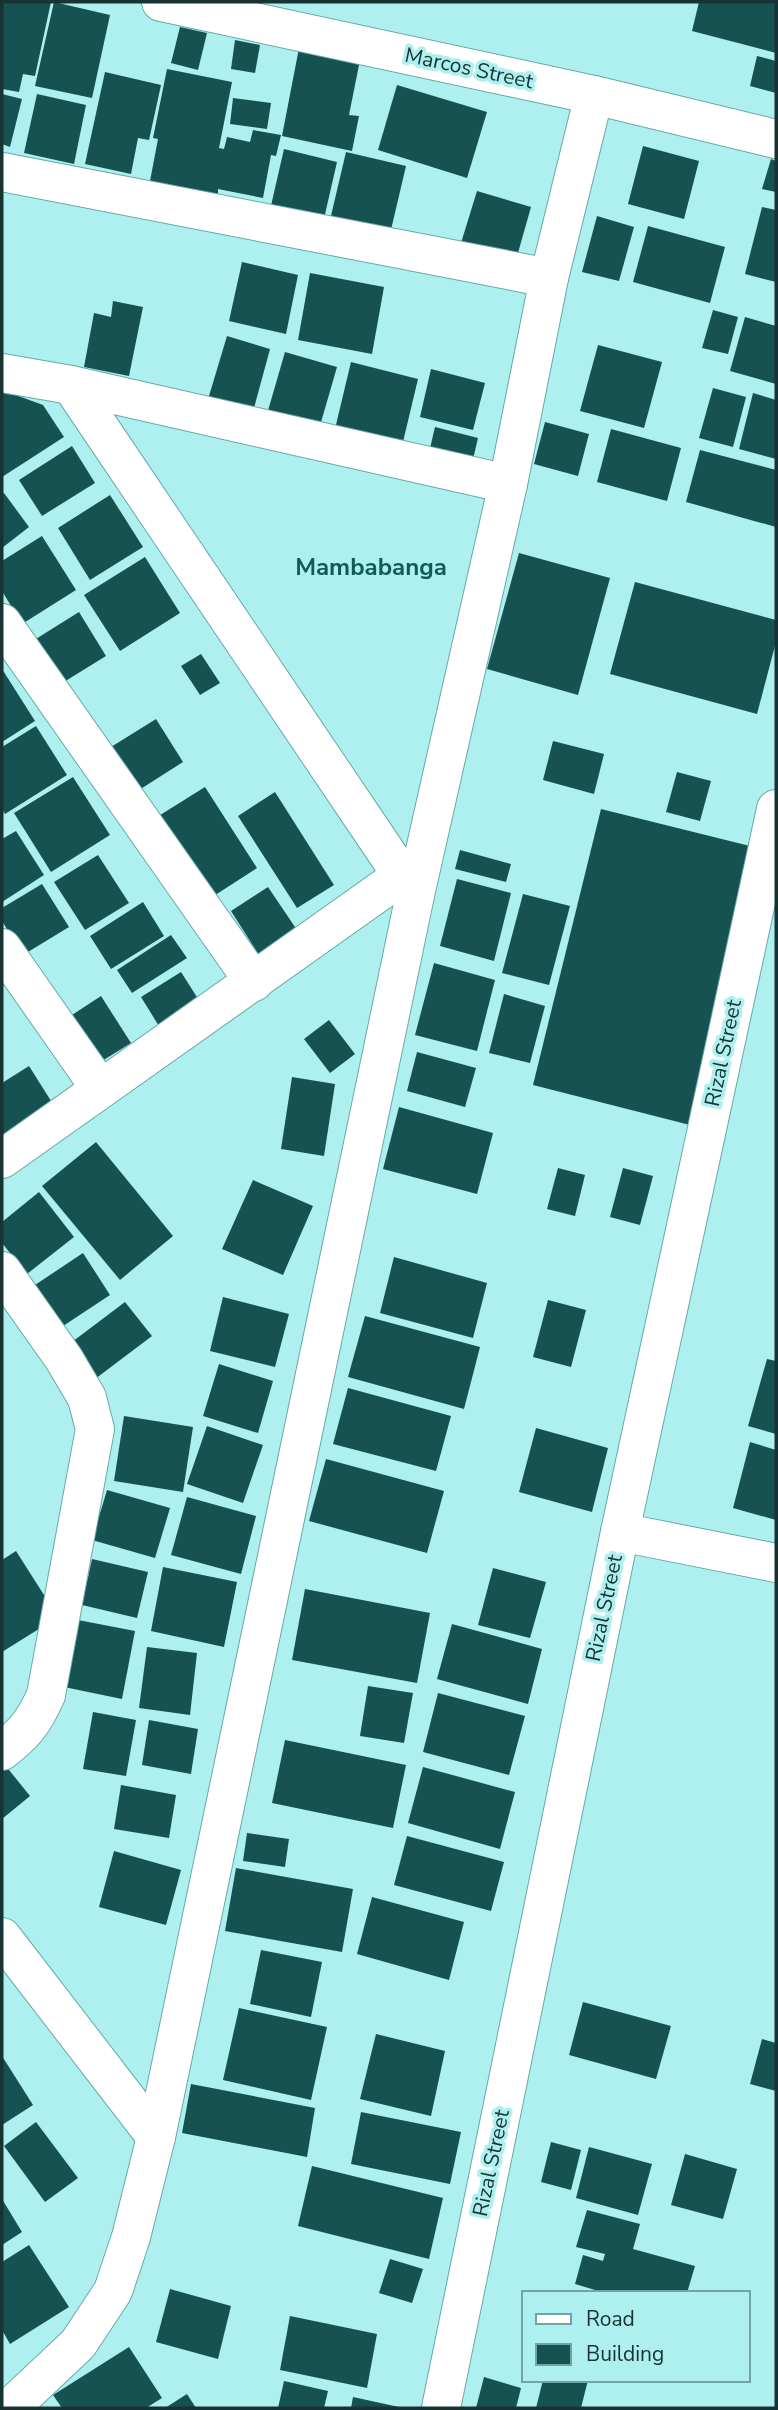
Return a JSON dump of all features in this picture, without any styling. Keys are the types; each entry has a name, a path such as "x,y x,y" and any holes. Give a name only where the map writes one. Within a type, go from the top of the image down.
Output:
{"street":[{"name":"Marcos Street","path":"161,2 594,94 776,139"},
{"path":"10,2408 78,2344 113,2291 131,2237 156,2137 407,886 508,484 550,278 594,94"},
{"path":"2,172 550,278"},
{"path":"2,373 71,385 508,484"},
{"path":"71,385 407,886"},
{"path":"2,623 254,982"},
{"name":"Rizal Street","path":"442,2408 620,1532 774,834"},
{"path":"2,1158 254,982 407,886"},
{"path":"2,948 100,1088"},
{"path":"2,1270 64,1359 87,1398 95,1429 46,1695 37,1716 25,1732 2,1751"},
{"path":"620,1532 776,1563"},
{"path":"2,1937 156,2137"}],"building":[{"path":"2,2 51,2 35,76 23,74 19,92 2,89"},
{"path":"54,2 110,15 92,98 35,86"},
{"path":"699,2 776,2 776,53 692,31"},
{"path":"180,27 207,33 198,70 171,63"},
{"path":"235,40 260,45 255,73 231,69"},
{"path":"299,48 360,60 349,115 359,116 352,151 282,136"},
{"path":"757,56 776,61 776,93 750,86"},
{"path":"167,69 232,82 219,148 224,149 227,137 250,142 253,130 281,135 276,156 271,155 263,198 218,189 218,195 150,181 158,139 153,138"},
{"path":"105,72 161,85 149,140 138,138 131,174 85,164"},
{"path":"397,85 487,112 467,178 378,150"},
{"path":"2,94 22,99 10,147 2,144"},
{"path":"37,94 86,105 74,164 24,153"},
{"path":"233,98 271,103 267,129 230,124"},
{"path":"643,146 699,161 684,219 628,204"},
{"path":"284,149 337,162 323,223 270,210"},
{"path":"346,152 406,166 390,234 330,220"},
{"path":"771,159 776,161 776,192 762,189"},
{"path":"477,191 531,207 516,260 461,243"},
{"path":"762,207 776,210 776,282 745,274"},
{"path":"597,216 634,227 619,281 582,272"},
{"path":"648,226 725,247 710,303 633,282"},
{"path":"242,262 298,275 286,334 229,321"},
{"path":"310,273 384,287 372,354 298,340"},
{"path":"113,301 143,307 129,376 84,367 94,313 111,317"},
{"path":"713,310 738,317 728,354 702,348"},
{"path":"745,317 776,326 776,384 730,371"},
{"path":"227,336 270,349 251,419 206,406"},
{"path":"598,345 662,362 644,428 580,411"},
{"path":"285,352 337,367 317,436 265,421"},
{"path":"351,362 418,379 402,446 335,429"},
{"path":"431,369 485,383 473,430 420,417"},
{"path":"713,388 746,397 733,447 699,438"},
{"path":"2,390 43,405 64,437 2,477"},
{"path":"753,393 776,400 776,459 739,449"},
{"path":"545,422 589,434 578,476 534,464"},
{"path":"435,427 478,438 470,472 427,461"},
{"path":"611,429 681,448 667,501 597,482"},
{"path":"72,446 95,483 42,516 19,480"},
{"path":"700,450 776,470 776,527 686,502"},
{"path":"4,493 29,527 2,548 2,494"},
{"path":"110,495 143,547 90,580 58,528"},
{"path":"42,536 76,590 22,624 2,591 2,561"},
{"path":"519,553 610,578 578,695 487,669"},
{"path":"145,557 180,613 120,651 84,595"},
{"path":"635,582 776,620 776,642 757,714 610,674"},
{"path":"79,612 106,656 59,685 31,642"},
{"path":"201,654 220,683 200,695 181,666"},
{"path":"2,669 35,721 2,742"},
{"path":"156,719 183,762 139,790 111,747"},
{"path":"36,726 67,775 5,814 2,809 2,747"},
{"path":"553,741 604,754 594,794 543,780"},
{"path":"677,772 711,781 700,821 666,812"},
{"path":"73,777 110,835 51,872 14,813"},
{"path":"205,787 257,868 209,899 157,817"},
{"path":"275,792 334,885 297,908 238,816"},
{"path":"601,809 758,848 690,1125 533,1085"},
{"path":"16,831 44,875 2,902 2,839"},
{"path":"460,850 511,864 506,882 455,869"},
{"path":"98,855 129,903 85,930 54,882"},
{"path":"457,879 511,893 494,961 440,946"},
{"path":"42,884 69,927 23,955 2,921 2,908"},
{"path":"268,887 297,930 259,955 231,911"},
{"path":"523,894 570,906 549,985 502,973"},
{"path":"143,902 164,936 111,969 90,936"},
{"path":"171,935 187,958 132,993 117,970"},
{"path":"434,963 495,980 477,1051 415,1035"},
{"path":"181,972 202,1005 162,1031 141,997"},
{"path":"504,994 545,1006 530,1063 489,1053"},
{"path":"101,996 131,1043 102,1061 72,1015"},
{"path":"329,1020 355,1054 330,1073 304,1039"},
{"path":"417,1052 476,1068 465,1107 407,1091"},
{"path":"29,1066 58,1112 2,1148 2,1083"},
{"path":"292,1077 335,1084 324,1156 281,1149"},
{"path":"399,1107 493,1133 477,1194 383,1169"},
{"path":"96,1142 173,1236 120,1280 42,1186"},
{"path":"558,1168 585,1175 575,1216 547,1209"},
{"path":"623,1168 653,1176 640,1225 610,1217"},
{"path":"253,1180 313,1206 283,1275 222,1249"},
{"path":"39,1192 74,1237 27,1274 2,1243 2,1222"},
{"path":"83,1253 110,1295 57,1330 29,1289"},
{"path":"394,1257 487,1283 473,1338 380,1313"},
{"path":"223,1297 289,1314 275,1367 210,1351"},
{"path":"548,1300 586,1310 571,1367 533,1357"},
{"path":"125,1302 152,1336 95,1379 68,1345"},
{"path":"365,1316 480,1347 464,1409 348,1377"},
{"path":"767,1359 776,1361 776,1434 748,1426"},
{"path":"219,1364 273,1381 258,1433 203,1416"},
{"path":"348,1388 451,1416 436,1471 333,1444"},
{"path":"124,1416 193,1427 183,1492 114,1481"},
{"path":"207,1426 263,1445 243,1503 187,1484"},
{"path":"536,1428 608,1448 592,1512 519,1492"},
{"path":"750,1442 776,1450 776,1520 733,1508"},
{"path":"326,1459 444,1491 427,1553 309,1521"},
{"path":"107,1490 170,1508 155,1558 92,1540"},
{"path":"187,1497 256,1516 241,1574 171,1555"},
{"path":"16,1551 58,1617 2,1652 2,1560"},
{"path":"92,1559 148,1572 137,1618 82,1605"},
{"path":"163,1567 237,1582 224,1647 151,1631"},
{"path":"493,1568 546,1582 530,1638 478,1625"},
{"path":"305,1589 430,1613 417,1683 292,1660"},
{"path":"78,1620 135,1631 122,1699 64,1687"},
{"path":"452,1624 542,1649 528,1704 437,1679"},
{"path":"147,1647 197,1653 190,1715 139,1708"},
{"path":"368,1686 413,1693 404,1743 360,1736"},
{"path":"438,1693 525,1716 509,1775 423,1752"},
{"path":"93,1712 136,1720 126,1776 83,1769"},
{"path":"149,1720 198,1729 191,1774 142,1765"},
{"path":"285,1740 406,1765 393,1828 272,1803"},
{"path":"5,1765 30,1796 2,1819 2,1768"},
{"path":"423,1767 515,1792 500,1849 408,1823"},
{"path":"121,1785 176,1795 169,1838 114,1829"},
{"path":"247,1833 289,1839 285,1867 243,1861"},
{"path":"407,1836 504,1862 491,1911 394,1885"},
{"path":"114,1851 181,1870 166,1925 99,1907"},
{"path":"236,1868 353,1889 342,1952 225,1931"},
{"path":"372,1897 464,1922 449,1980 357,1954"},
{"path":"261,1950 322,1962 311,2017 250,2004"},
{"path":"583,2002 671,2026 656,2079 569,2055"},
{"path":"239,2008 327,2027 311,2100 223,2080"},
{"path":"376,2034 445,2051 431,2116 360,2099"},
{"path":"762,2039 776,2043 776,2091 750,2084"},
{"path":"2,2056 33,2105 2,2125"},
{"path":"191,2084 315,2108 307,2157 182,2133"},
{"path":"361,2112 461,2132 450,2184 351,2164"},
{"path":"36,2122 78,2178 45,2202 4,2146"},
{"path":"551,2142 581,2150 571,2190 541,2182"},
{"path":"589,2147 652,2164 638,2215 576,2198"},
{"path":"685,2154 737,2169 723,2219 671,2205"},
{"path":"312,2166 443,2198 429,2259 298,2226"},
{"path":"2,2199 22,2232 2,2245"},
{"path":"587,2210 640,2224 633,2249 695,2266 688,2291 595,2291 575,2284 583,2255 603,2261 605,2254 576,2247"},
{"path":"29,2245 69,2307 10,2344 2,2330 2,2262"},
{"path":"390,2259 423,2269 412,2303 379,2293"},
{"path":"170,2289 231,2306 218,2359 156,2342"},
{"path":"290,2316 377,2334 367,2388 280,2370"},
{"path":"129,2347 162,2398 146,2408 62,2408 53,2395"},
{"path":"484,2377 521,2388 516,2408 476,2408"},
{"path":"284,2381 328,2391 324,2408 278,2408"},
{"path":"542,2382 588,2382 581,2408 536,2408"},
{"path":"187,2394 196,2408 165,2408"},
{"path":"353,2397 399,2407 399,2408 351,2408"}],"district":[{"name":"Mambabanga","path":"371,567"}]}
